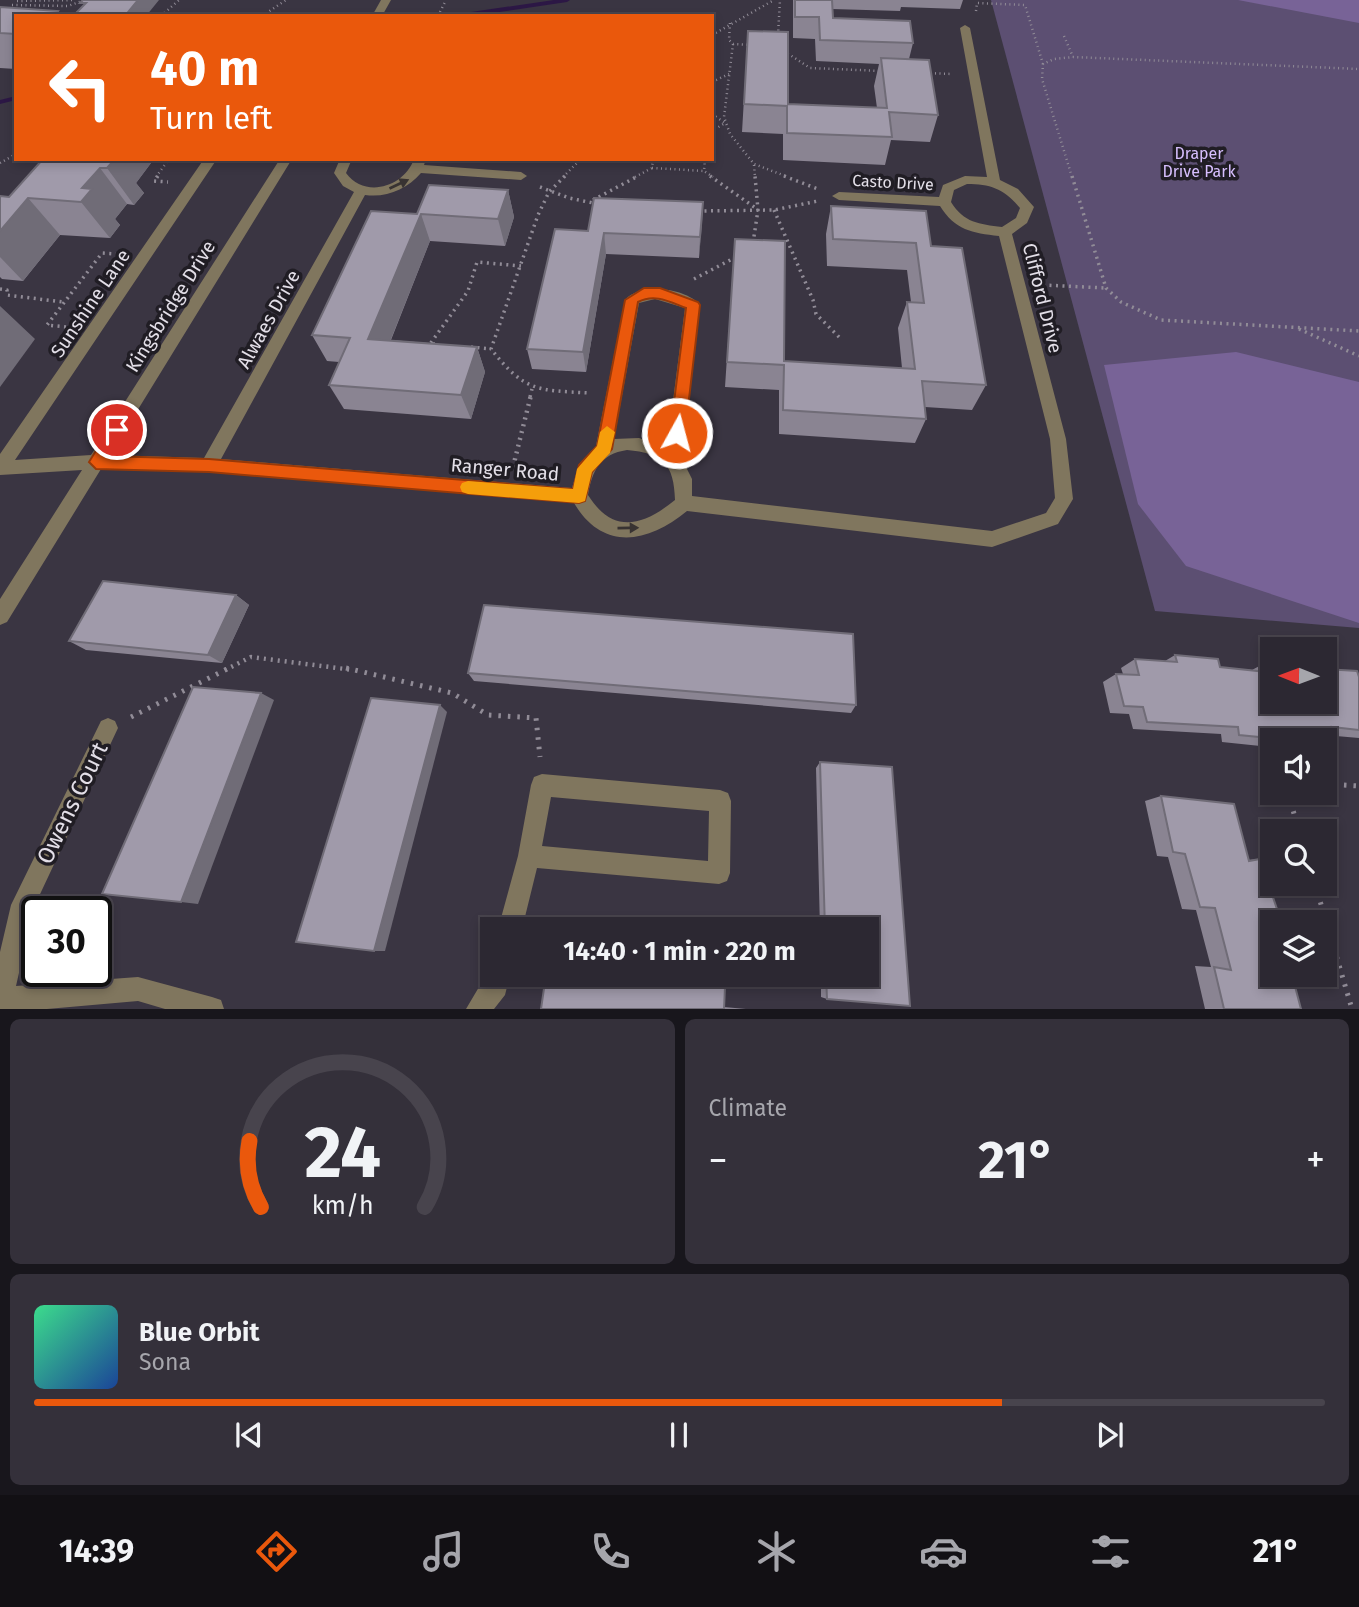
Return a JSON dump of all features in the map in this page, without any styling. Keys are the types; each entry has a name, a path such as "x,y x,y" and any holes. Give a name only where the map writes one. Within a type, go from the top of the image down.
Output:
{"street":[{"path":"965,27 994,180"},
{"name":"Sunshine Lane","path":"0,468 210,161"},
{"name":"Kingsbridge Drive","path":"0,616 285,161"},
{"path":"345,161 340,173 344,182 361,191 383,191 399,186 411,178 419,164 521,176"},
{"name":"Casto Drive","path":"994,180 965,180 948,188 944,202 955,219 979,229 1005,232"},
{"name":"Clifford Drive","path":"684,503 992,539 1052,519 1064,499 1058,439 1005,232 1022,220 1027,206 1014,190 994,180"},
{"name":"Alwaes Drive","path":"209,465 361,191"},
{"name":"Casto Drive","path":"839,196 944,202"},
{"path":"604,449 632,300 644,293 674,297 693,305 674,459"},
{"path":"579,496 584,469 604,449 631,442 655,447 674,459 684,479 684,503"},
{"name":"Ranger Road","path":"0,468 96,462 209,465 579,496 604,525 629,530 660,523 684,503"},
{"name":"Owens Court","path":"1,1000 23,905 108,727"},
{"path":"513,917 529,856 542,785 720,801 719,873 529,856"},
{"path":"478,1009 495,987"},
{"path":"1,1000 138,989 212,1009"}],"path":[{"path":"6,10 18,0 75,0"},
{"path":"12,5 68,6 85,0"},
{"path":"82,8 90,0"},
{"path":"163,14 179,0"},
{"path":"265,14 286,0"},
{"path":"714,34 774,0"},
{"path":"780,0 777,47 810,68 887,71"},
{"path":"965,27 976,14 976,1 1025,5 1043,64 1042,79 1106,288 1121,302 1161,320 1359,331"},
{"path":"730,23 729,40 733,44 755,45"},
{"path":"1064,36 1073,57"},
{"path":"733,44 725,123 730,134 754,164 839,196"},
{"path":"1043,64 1054,59 1073,57 1359,69"},
{"path":"925,73 974,75"},
{"path":"714,81 729,74"},
{"path":"714,115 725,123"},
{"path":"714,130 725,123"},
{"path":"168,161 153,181 176,183"},
{"path":"491,349 538,215 549,192 579,161"},
{"path":"652,168 653,161"},
{"path":"704,171 705,161"},
{"path":"747,248 755,242 758,210 754,164"},
{"path":"590,203 597,196 652,168 704,171 758,210"},
{"path":"521,176 549,192 603,205"},
{"path":"692,211 774,209 839,196"},
{"path":"774,209 813,300 816,314 842,340"},
{"path":"60,337 68,327 47,325 64,302 102,253 124,254"},
{"path":"674,297 690,282 739,256"},
{"path":"442,345 430,344 468,291 477,262 520,266"},
{"path":"1018,283 1106,288"},
{"path":"0,289 7,290 7,295 64,302"},
{"path":"1296,327 1359,356"},
{"path":"467,347 491,349 510,374 532,389 613,395"},
{"path":"508,491 532,389"},
{"path":"108,727 251,657 337,666 453,693 488,715 536,718 542,785"},
{"path":"1337,785 1359,786"},
{"path":"1319,896 1352,1009"}],"green space":[{"name":"Draper Drive Park","path":"991,0 1359,0 1359,628 1155,611"}],"shaded area":[{"path":"1238,0 1359,0 1359,23"},
{"path":"1236,352 1359,382 1359,623 1186,566 1138,504 1104,365"}],"building":[{"path":"83,0 138,0 127,14 70,14 76,13 86,3 80,3"},
{"path":"795,0 832,0 833,18 910,21 913,43 820,40 819,17 795,17"},
{"path":"0,7 58,11 56,14 14,14 14,34 0,33"},
{"path":"748,31 788,32 788,104 887,108 881,58 929,60 938,115 889,112 892,137 787,133 787,106 744,104"},
{"path":"41,161 113,161 107,168 100,168 82,188 92,189 81,202 28,198 0,231 0,196 9,197"},
{"path":"429,185 508,190 498,219 421,214 368,339 477,347 461,395 329,385 350,338 312,335 371,211 417,214"},
{"path":"594,198 703,202 700,237 604,233 583,352 527,349 555,229 588,231"},
{"path":"831,206 926,211 931,246 962,248 986,385 922,381 926,419 783,410 784,365 727,362 735,239 785,241 784,361 915,369 907,302 924,303 916,243 833,239"},
{"path":"103,581 236,595 208,655 69,641"},
{"path":"484,605 853,634 856,705 468,673"},
{"path":"1175,655 1218,659 1220,667 1260,671 1260,714 1337,714 1337,670 1357,671 1359,730 1332,727 1260,728 1260,737 1239,735 1238,727 1147,722 1143,707 1124,706 1116,674 1139,675 1135,659 1177,662"},
{"path":"193,687 261,693 181,902 102,894"},
{"path":"371,698 440,705 374,951 296,942"},
{"path":"820,762 892,767 910,1006 827,999 826,987 879,987 879,917 825,917"},
{"path":"1161,796 1234,804 1249,861 1260,859 1260,896 1273,896 1277,910 1260,910 1260,987 1295,987 1301,1009 1224,1009 1214,967 1231,970 1215,908 1200,907 1185,854 1173,852"},
{"path":"544,987 725,987 724,1009 541,1009"}],"waterway":[{"path":"471,14 567,0"},
{"path":"0,102 14,98"}],"slow traffic":[{"path":"468,487 579,496 584,469 604,449 607,432"}],"route":[{"path":"117,430 96,462 209,465 579,496 584,469 604,449 632,300 644,293 660,293 693,305 677,433"}]}
